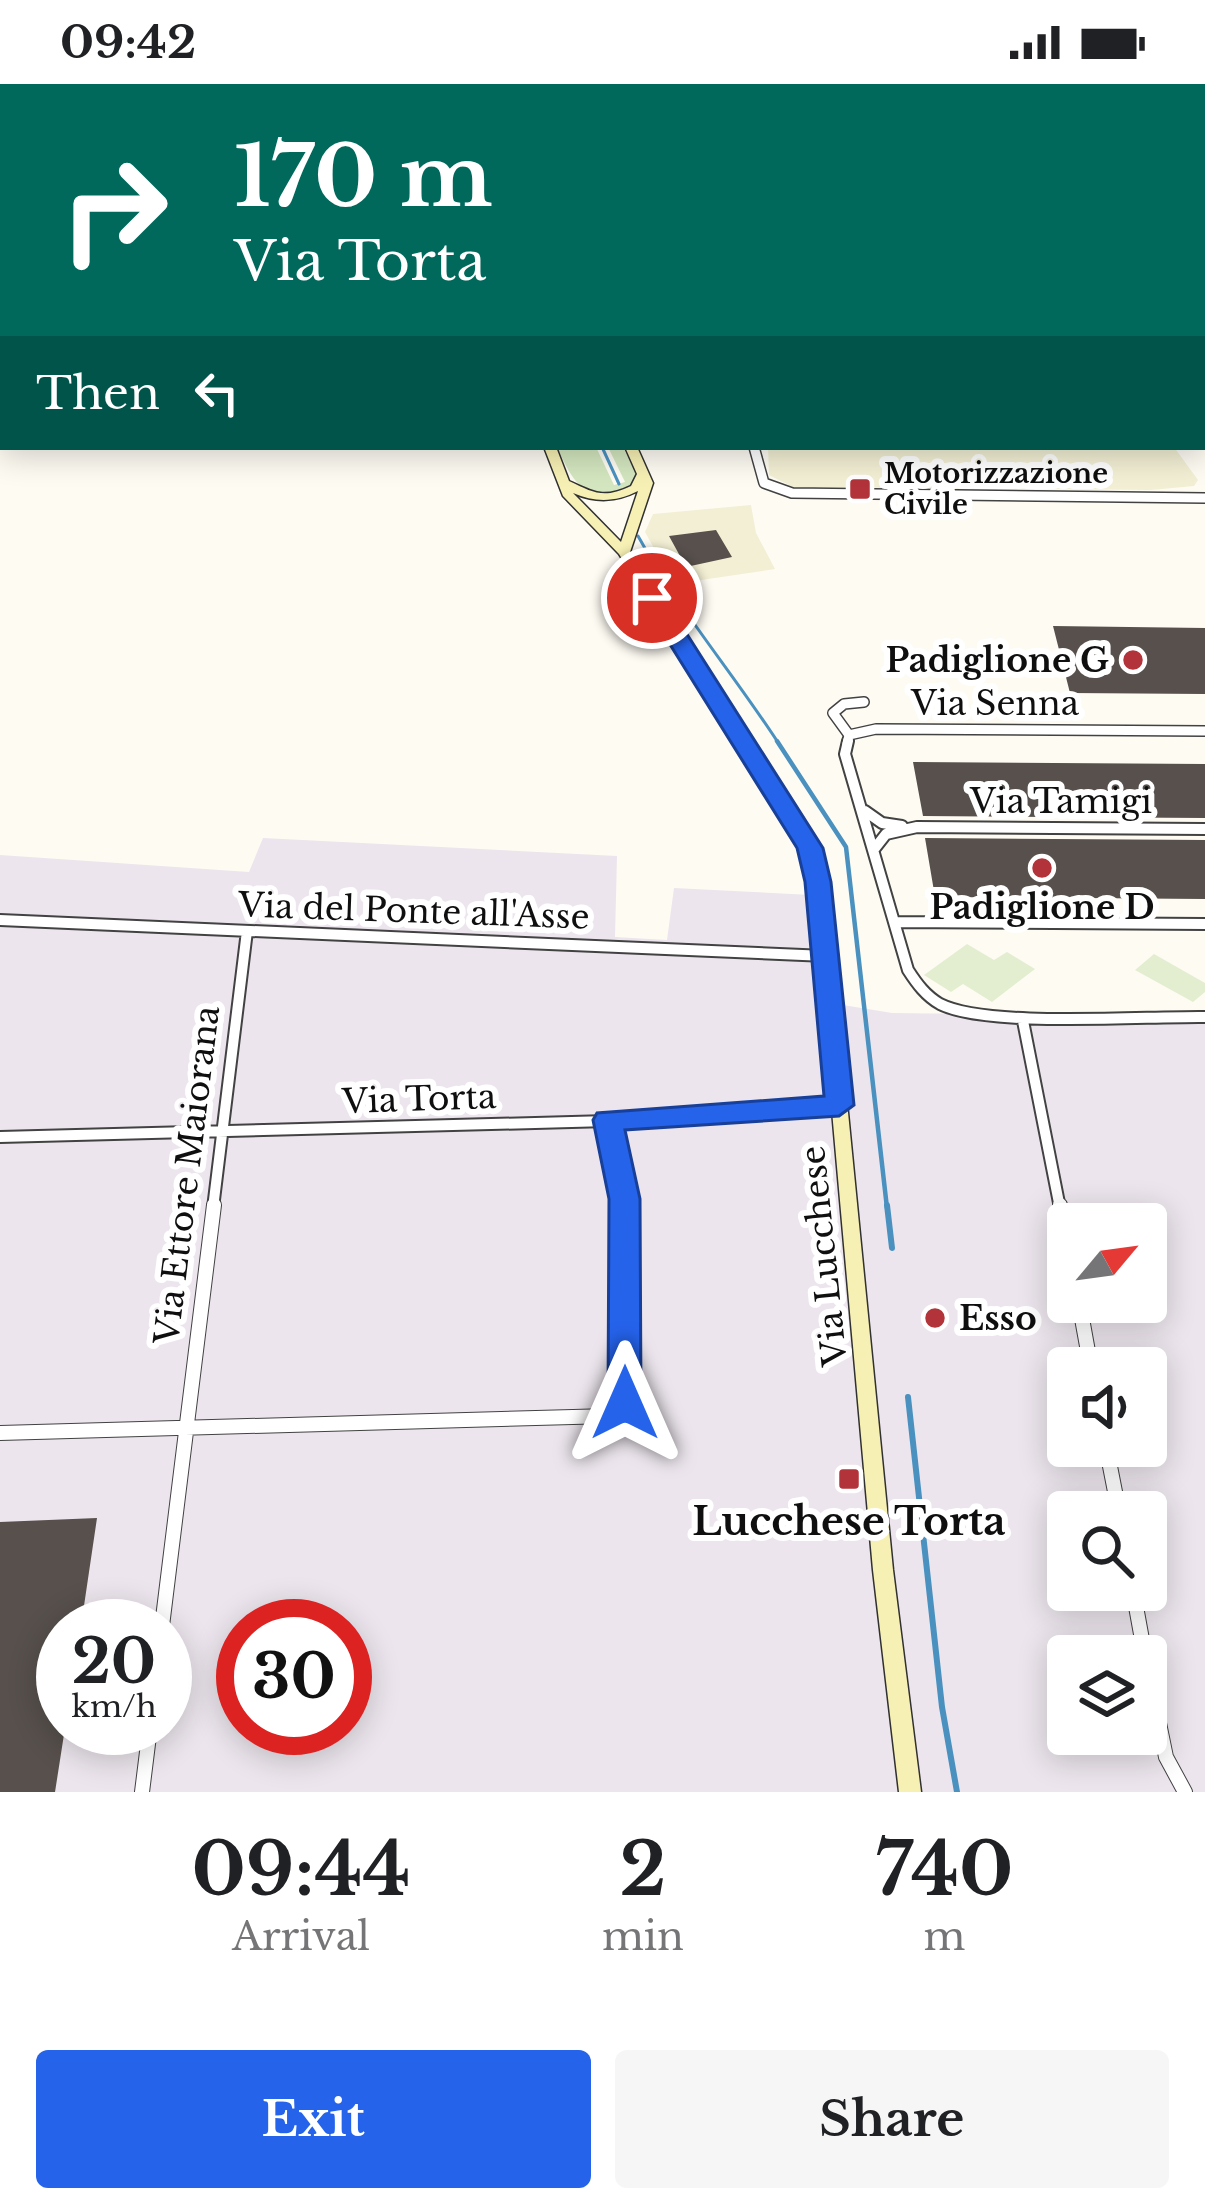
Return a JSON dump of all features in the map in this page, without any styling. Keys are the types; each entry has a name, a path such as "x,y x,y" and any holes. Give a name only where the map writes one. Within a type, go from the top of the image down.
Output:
{"main road":[{"name":"Via Lucchese","path":"551,450 569,496 624,552 810,848 826,956 885,1591 910,1792"},
{"path":"624,552 646,488 634,450"},
{"path":"561,471 575,490 603,497 636,488 643,471"}],"street":[{"path":"755,450 769,487 807,494 1205,497"},
{"name":"Via Senna","path":"864,702 844,704 833,712 849,735 876,729 1205,731"},
{"path":"849,735 844,745 861,806 908,970 922,993 973,1013 1023,1021 1066,1016 1205,1017"},
{"name":"Via Tamigi","path":"861,806 882,823 917,827 1205,829"},
{"name":"Via Tamigi","path":"874,851 886,835 917,827"},
{"name":"Via del Ponte all'Asse","path":"0,920 826,956"},
{"path":"895,922 1205,924"},
{"name":"Via Ettore Maiorana","path":"165,1599 247,931"},
{"path":"1023,1021 1059,1203"},
{"name":"Via Torta","path":"0,1137 608,1120 839,1105"},
{"path":"0,1433 610,1416 620,1411 625,1403 625,1199 608,1120"},
{"path":"142,1792 147,1755"},
{"path":"1166,1755 1185,1792"}],"shaded area":[{"path":"768,450 1176,450 1198,480 1194,486 1151,490 793,487 769,475"},
{"path":"751,505 756,533 775,569 674,584 645,532 653,514"},
{"path":"263,838 617,856 615,937 667,940 674,888 831,896 843,1005 892,1013 1205,1017 1205,1792 0,1792 0,855 249,872"}],"green space":[{"path":"559,450 597,450 614,485 625,482 609,450 624,450 637,476 636,484 595,493 571,474"},
{"path":"967,944 994,960 1007,952 1035,969 992,1002 963,984 951,992 924,975"},
{"path":"1154,954 1205,983 1205,992 1193,1002 1135,970"}],"building":[{"path":"716,530 732,557 686,567 669,536"},
{"name":"Padiglione G","path":"1053,626 1205,628 1205,694 1070,693"},
{"path":"913,762 1205,764 1205,818 923,816"},
{"name":"Padiglione D","path":"925,838 1205,840 1205,899 935,897"},
{"path":"97,1518 85,1599 36,1599 36,1755 61,1755 55,1792 0,1792 0,1522"}],"waterway":[{"path":"603,450 619,484"},
{"path":"638,536 778,743"},
{"path":"778,743 846,847 887,1208"},
{"path":"887,1205 892,1248"},
{"path":"908,1397 942,1707 957,1792"}],"place":[{"name":"Motorizzazione Civile","path":"860,489"},
{"name":"Padiglione G","path":"1133,660"},
{"name":"Padiglione D","path":"1042,868"},
{"name":"Esso","path":"935,1318"},
{"name":"Lucchese Torta","path":"849,1479"}],"route":[{"path":"625,1403 625,1199 608,1120 839,1105 818,882 810,848 652,598"}]}
